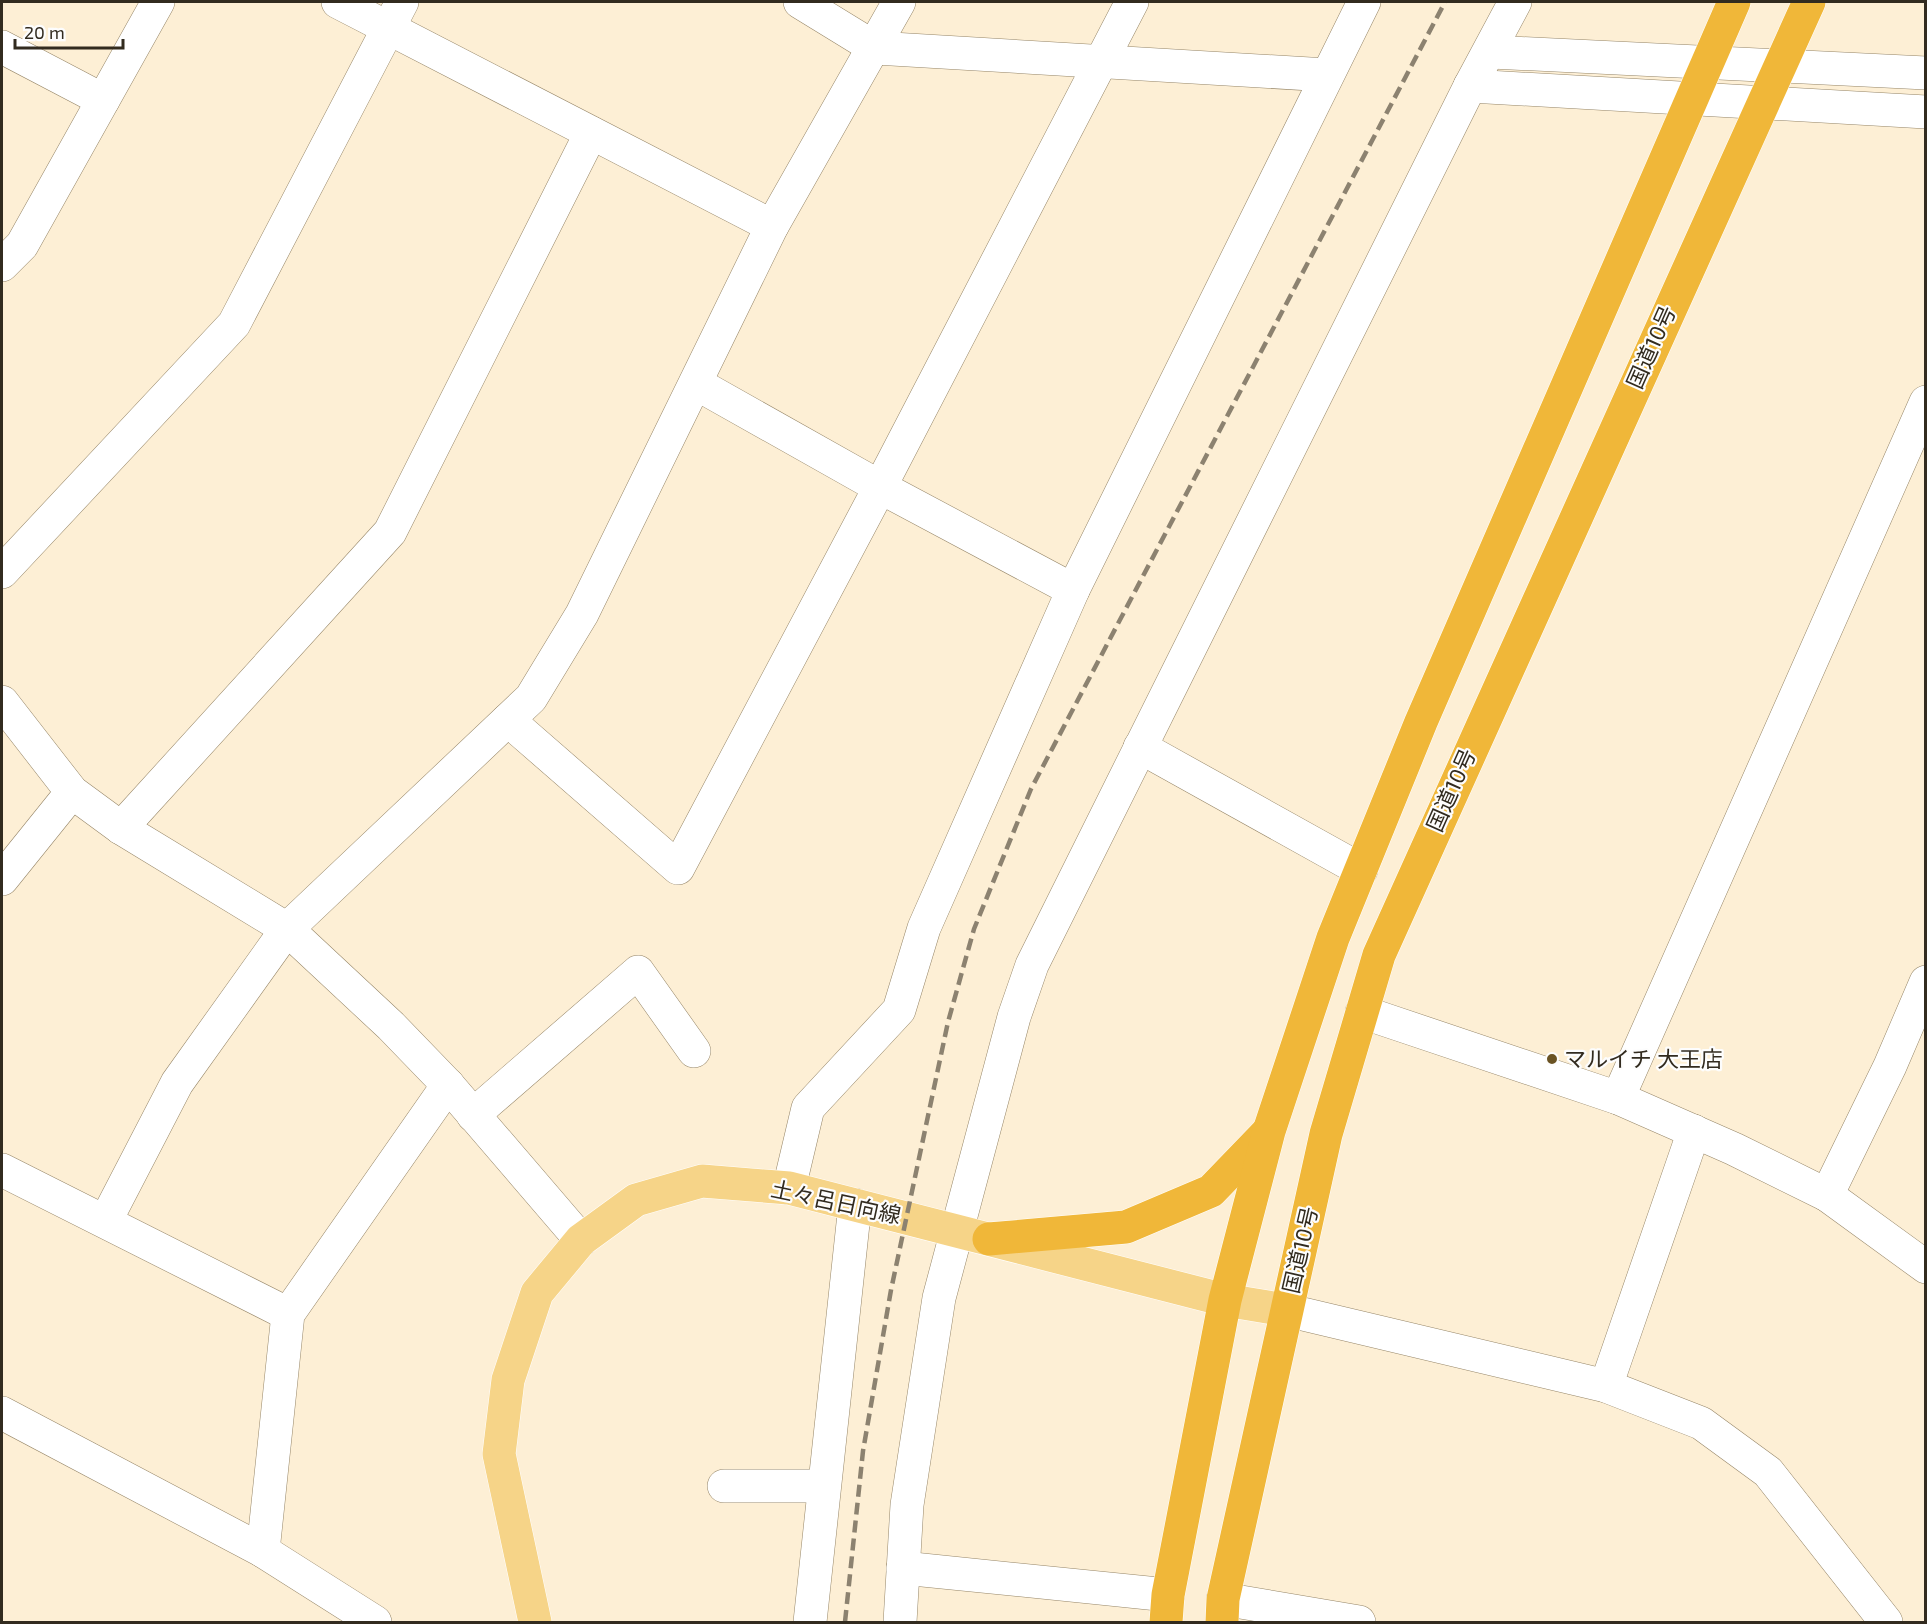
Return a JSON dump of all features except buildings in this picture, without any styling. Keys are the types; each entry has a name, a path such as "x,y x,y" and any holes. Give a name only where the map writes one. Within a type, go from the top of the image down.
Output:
{"highway":[{"path":"1167,1609 1225,1300 1269,1131 1333,938 1421,722 1734,2"},
{"name":"国道10号","path":"1223,1611 1286,1310 1326,1134 1379,955 1809,2"},
{"path":"989,1239 1126,1227 1211,1191 1269,1131"}],"main road":[{"name":"土々呂日向線","path":"535,1623 499,1454 508,1380 537,1293 580,1240 636,1200 702,1181 789,1188 1225,1300 1286,1310"}],"street":[{"path":"2,265 22,245 158,2"},
{"path":"338,2 395,15 591,133 772,226"},
{"path":"800,2 875,48 1327,75"},
{"path":"106,1220 177,1083 287,929 531,698 582,614 697,384 772,226 875,48 899,2"},
{"path":"508,720 678,868 880,487 1132,2"},
{"path":"789,1188 808,1108 899,1010 924,928 1073,590 1364,2"},
{"path":"900,1623 909,1493 939,1298 1014,1017 1032,964 1470,86 1491,52 1515,2"},
{"path":"2,572 234,324 395,15"},
{"path":"2,47 103,100"},
{"path":"1491,52 1926,73"},
{"path":"1470,86 1926,112"},
{"path":"121,828 390,532 591,133"},
{"path":"697,384 880,487 1073,590"},
{"path":"1618,1098 1926,402"},
{"path":"2,702 72,792 121,828 287,929 391,1026 448,1085 580,1240"},
{"path":"1140,747 1361,870"},
{"path":"2,879 72,792"},
{"path":"473,1115 638,972 694,1051"},
{"path":"1827,1195 1890,1066 1926,982"},
{"path":"1362,1012 1618,1098 1694,1131 1827,1195 1926,1267"},
{"path":"263,1551 288,1314 448,1085"},
{"path":"1606,1386 1694,1131"},
{"path":"2,1170 106,1220 288,1314"},
{"path":"810,1623 855,1205"},
{"path":"1286,1310 1606,1386 1701,1423 1768,1472 1886,1623"},
{"path":"2,1413 263,1551 375,1623"},
{"path":"724,1486 823,1486"},
{"path":"903,1568 1167,1609"},
{"path":"1223,1611 1359,1623"}],"railway":[{"path":"845,1622 863,1451 891,1290 948,1022 974,929 1031,789 1445,2"}],"place":[{"name":"マルイチ 大王店","path":"1552,1059"}]}
